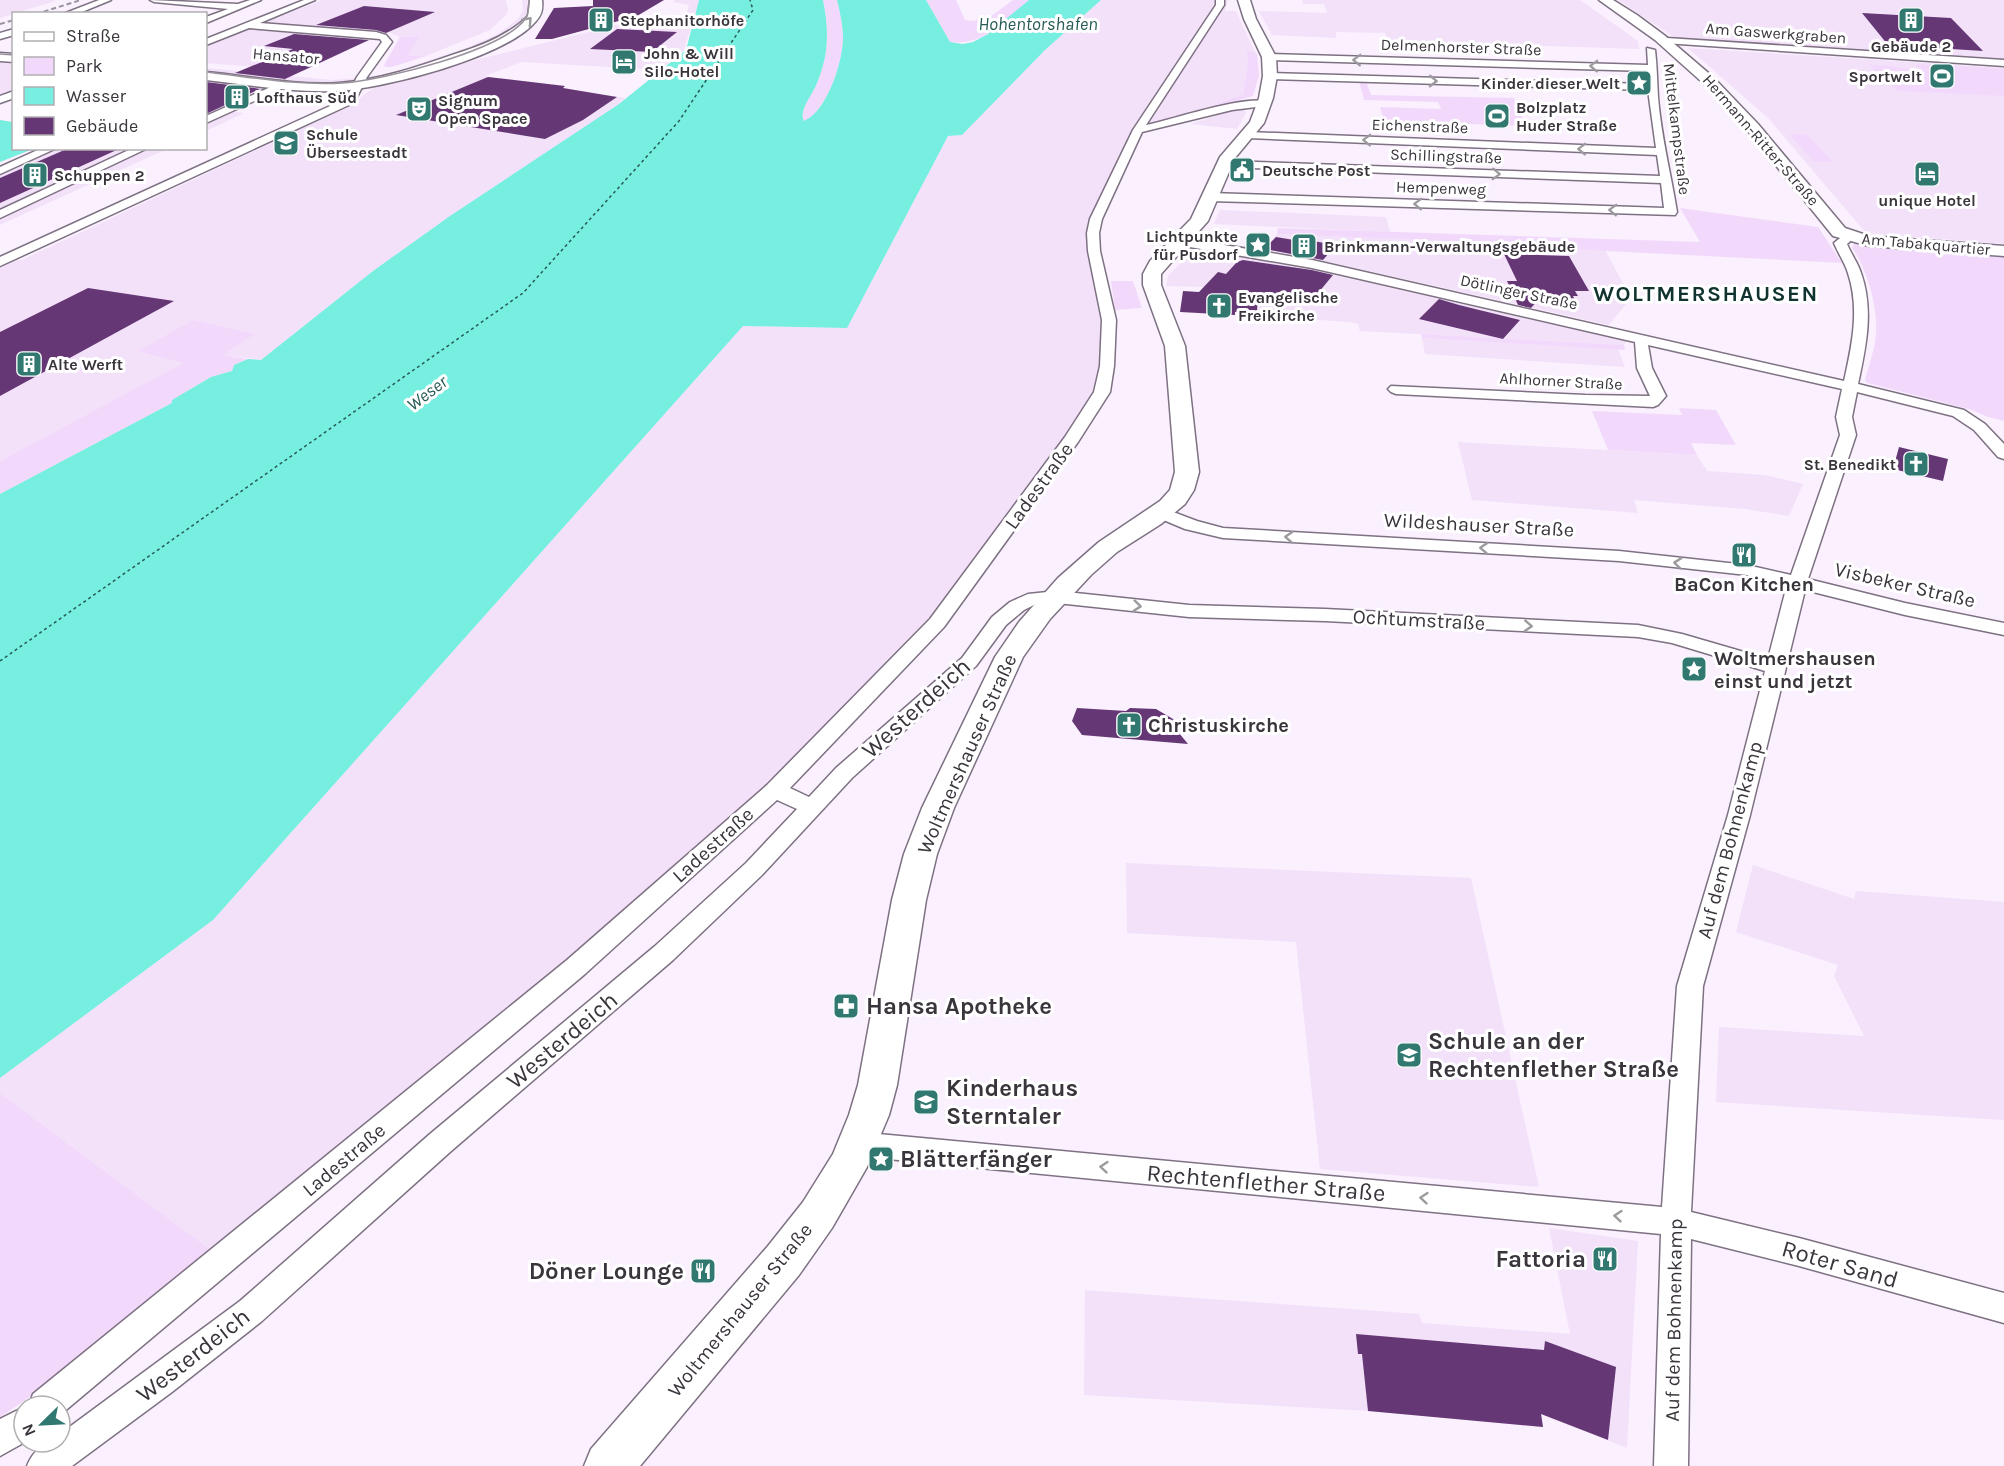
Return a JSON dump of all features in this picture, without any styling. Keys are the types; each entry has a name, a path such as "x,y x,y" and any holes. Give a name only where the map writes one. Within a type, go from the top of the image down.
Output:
{"street":[{"path":"73,12 107,0"},
{"path":"154,0 240,7"},
{"path":"207,20 257,0"},
{"path":"207,42 311,0"},
{"path":"360,81 401,76 504,39 530,22 536,12 536,0"},
{"name":"Ladestraße","path":"60,1394 576,967 775,790 937,623 1059,458 1102,392 1107,366 1109,320 1094,251 1093,233 1096,219 1138,130 1220,5 1220,0"},
{"name":"Woltmershauser Straße","path":"608,1466 714,1345 802,1239 833,1190 857,1144 869,1115 882,1063 916,868 933,822 1009,656 1031,626 1078,573 1106,549 1160,512 1178,496 1187,472 1179,408 1175,346 1151,283 1152,274 1178,241 1199,221 1225,164 1234,149 1257,123 1264,103 1270,76 1269,57 1250,19 1244,0"},
{"name":"Hermann-Ritter-Straße","path":"1605,0 1669,43 1700,70 1736,107 1839,232 1849,237"},
{"path":"360,81 472,45 503,29 519,13"},
{"path":"0,262 345,103 352,97 360,81 387,42 383,37 248,25"},
{"name":"Am Gaswerkgraben","path":"1669,43 2004,64"},
{"name":"Mittelkampstraße","path":"1650,50 1653,68 1652,87 1671,212"},
{"name":"Delmenhorster Straße","path":"1269,57 1653,68"},
{"name":"Hansator","path":"207,75 360,81"},
{"name":"Hansator","path":"207,75 326,87 360,81"},
{"path":"1270,76 1652,87"},
{"path":"207,120 284,84"},
{"path":"1138,130 1163,126 1233,106 1264,103"},
{"path":"207,113 219,114"},
{"name":"Eichenstraße","path":"1248,135 1662,152"},
{"path":"0,171 47,150"},
{"path":"0,214 139,150"},
{"name":"Schillingstraße","path":"1225,164 1666,180"},
{"name":"Hempenweg","path":"1210,197 1671,212"},
{"name":"Am Tabakquartier","path":"1849,237 1933,247 2004,250"},
{"name":"Auf dem Bohnenkamp","path":"1671,1466 1676,1221 1690,986 1739,815 1797,584 1848,435 1844,417 1862,335 1862,318 1855,274 1840,243 1849,237"},
{"name":"Dötlinger Straße","path":"1178,241 1312,264 1949,409 1968,415 2004,454"},
{"name":"Ahlhorner Straße","path":"1396,389 1595,401 1653,402 1658,396 1644,370 1639,354 1642,338"},
{"name":"Wildeshauser Straße","path":"1160,512 1198,528 1223,533 1619,556 1747,570 1797,584"},
{"name":"Visbeker Straße","path":"1797,584 2004,629"},
{"name":"Ochtumstraße","path":"1057,597 1189,611 1325,615 1638,632 1675,638 1776,668"},
{"name":"Westerdeich","path":"44,1466 161,1381 251,1311 440,1143 671,946 754,869 844,773 969,662 999,621 1017,606 1035,598 1057,597"},
{"path":"775,790 811,807"},
{"name":"Rechtenflether Straße","path":"857,1144 1676,1221"},
{"name":"Roter Sand","path":"1676,1221 1733,1234 1879,1276 2004,1308"}],"shaded area":[{"path":"0,0 55,1 19,12 12,12 12,14 0,18"},
{"path":"322,0 506,0 508,10 506,15 490,30 426,56 408,55 419,36 400,37 391,33 264,23"},
{"path":"522,0 532,0 532,13 520,27 472,51 364,83 315,84 207,74 207,68 333,80 381,76 467,48 498,34 518,19 523,10"},
{"path":"675,0 699,0 684,50 660,70 522,62 485,76 625,98 373,271 261,360 222,355 254,334 139,351 184,363 0,461 0,258 22,260 346,108 379,84 620,24 683,26 689,5 673,2"},
{"path":"1101,0 1228,0 1225,11 1236,11 1255,52 1246,52 1248,62 1243,94 1201,110 1144,127 1095,233 1104,281 1104,393 942,625 776,795 231,1265 0,1093 0,1078 213,920 743,326 847,328 948,136 962,135 1045,50"},
{"path":"1302,0 1580,0 1638,41 1639,49 1389,41 1385,33 1336,32 1336,38 1272,35 1259,11 1327,13 1324,4 1303,4"},
{"path":"1618,0 2004,0 2004,60 1684,40 1674,37"},
{"path":"250,28 312,33 279,48 343,53 303,71 207,63 207,46"},
{"path":"1688,48 2004,68 2004,244 1866,233 1768,118"},
{"path":"0,62 12,63 12,101 0,100"},
{"path":"207,81 269,87 224,111 244,113 207,131"},
{"path":"1240,108 1245,109 1246,113 1237,129 1190,124"},
{"path":"56,150 165,150 0,225 0,173"},
{"path":"1220,210 1386,217 1390,232 1214,224"},
{"path":"1277,234 1566,246 1569,249 1605,250 1631,298 1609,325 1265,249"},
{"path":"1196,247 1356,280 1626,341 1624,345 1360,331 1358,324 1350,322 1259,316 1260,296 1206,287 1166,286 1168,276"},
{"path":"1422,338 1618,349 1625,367 1425,354"},
{"path":"1458,442 1697,455 1707,471 1765,475 1803,484 1789,516 1745,509 1634,500 1638,513 1472,500"},
{"name":"Schule an der Rechtenflether Straße","path":"1126,863 1471,878 1539,1187 1320,1169 1296,942 1127,933"},
{"path":"1753,865 1854,899 1856,891 2004,902 2004,1120 1716,1102 1719,1027 1864,1036 1834,976 1838,965 1736,932"},
{"path":"1549,1228 1638,1241 1627,1448 1542,1414 1543,1427 1368,1411 1084,1395 1085,1290 1419,1314 1422,1323 1570,1334"}],"green space":[{"path":"823,0 837,0 843,38 842,48 837,72 826,97 820,107 804,122 804,107 821,73 826,52 827,32"},
{"path":"926,0 956,0 965,20 975,21 987,19 1013,0 1029,0 983,36 962,42 950,42"},
{"path":"420,36 408,55 426,56 392,67 385,67 400,37"},
{"path":"1246,51 1257,54 1259,75 1253,96 1161,122 1243,94 1248,62"},
{"name":"Sportwelt","path":"1868,64 1921,70 1915,64 2004,69 2004,96 1897,91"},
{"path":"1359,81 1366,81 1371,95 1514,98 1526,126 1384,121 1380,107 1441,109 1438,102 1364,100"},
{"path":"1789,134 1808,135 1833,162 1814,162"},
{"path":"1680,208 1818,227 1842,263 1568,249 1566,246 1277,234 1278,228 1700,242"},
{"path":"1854,244 2004,253 2004,421 1969,409 1867,383 1865,380 1875,340 1875,312 1867,277 1852,248"},
{"path":"1111,281 1133,281 1142,308 1115,310"},
{"path":"193,320 255,334 223,355 248,359 234,365 232,371 211,377 172,400 172,403 0,494 0,461 183,363 138,351"},
{"path":"1421,334 1624,345 1625,350 1422,338"},
{"path":"1679,408 1716,410 1736,445 1691,443 1697,455 1608,450 1592,411 1682,415"},
{"path":"0,1093 215,1253 67,1372 34,1394 12,1394 12,1409 0,1417"}],"water":[{"path":"699,0 823,0 827,32 826,52 817,83 804,107 804,121 820,107 837,72 843,38 837,0 926,0 950,42 963,44 973,42 988,34 1029,0 1101,0 1045,50 962,135 948,136 847,328 743,326 213,920 0,1078 0,494 172,403 172,400 211,377 232,371 234,365 248,359 261,360 373,271 450,216 619,104 686,50"},
{"path":"0,120 12,122 12,150 30,150 0,162"}],"building":[{"name":"Stephanitorhöfe","path":"593,0 664,0 637,16 552,39 535,39 554,8 593,6"},
{"path":"364,6 435,12 386,33 376,30 316,25"},
{"path":"1862,13 1951,18 1983,51 1888,45"},
{"path":"617,29 677,32 652,52 590,49"},
{"path":"294,34 369,40 285,79 235,73 293,49 264,46"},
{"path":"488,77 565,86 563,88 617,97 583,120 545,139 396,115"},
{"name":"Lofthaus Süd","path":"207,82 260,89 207,114"},
{"name":"Schuppen 2","path":"64,150 117,150 0,203 0,178"},
{"name":"Brinkmann-Verwaltungsgebäude","path":"1276,237 1336,245 1323,260 1264,249"},
{"path":"1504,254 1569,256 1589,291 1575,291 1578,296 1573,296 1575,300 1539,299 1531,308 1518,305 1507,281 1517,281"},
{"path":"1243,260 1333,275 1309,304 1258,295 1257,313 1235,312 1235,315 1180,312 1183,291 1199,292 1218,272 1226,274 1237,262"},
{"name":"Alte Werft","path":"88,288 174,301 0,396 0,332"},
{"path":"1439,299 1520,320 1503,339 1419,319"},
{"name":"St. Benedikt","path":"1899,447 1948,459 1943,481 1893,469"},
{"name":"Christuskirche","path":"1077,708 1126,711 1130,708 1156,709 1185,726 1174,727 1188,744 1082,735 1072,721"},
{"path":"1356,1334 1544,1350 1545,1341 1616,1367 1608,1440 1541,1414 1543,1427 1368,1411 1362,1354 1358,1354"}],"ferry route":[{"path":"0,661 523,293 679,121 753,10 750,0"}],"tram line":[{"path":"207,72 326,84 361,81 412,70 441,62 493,42 513,30 526,18 529,0"},
{"path":"0,54 12,55"}],"railway":[{"path":"42,12 81,0"},
{"path":"0,24 12,21"}],"place":[{"name":"Stephanitorhöfe","path":"601,20"},
{"name":"Gebäude 2","path":"1911,20"},
{"name":"John & Will Silo-Hotel","path":"624,62"},
{"name":"Sportwelt","path":"1942,76"},
{"name":"Kinder dieser Welt","path":"1639,83"},
{"name":"Lofthaus Süd","path":"237,97"},
{"name":"Signum Open Space","path":"419,109"},
{"name":"Bolzplatz Huder Straße","path":"1497,116"},
{"name":"Schule Überseestadt","path":"286,143"},
{"name":"Deutsche Post","path":"1242,170"},
{"name":"unique Hotel","path":"1927,174"},
{"name":"Schuppen 2","path":"35,175"},
{"name":"Lichtpunkte für Pusdorf","path":"1258,245"},
{"name":"Brinkmann-Verwaltungsgebäude","path":"1304,246"},
{"name":"Evangelische Freikirche","path":"1219,306"},
{"name":"Alte Werft","path":"29,364"},
{"name":"St. Benedikt","path":"1916,464"},
{"name":"BaCon Kitchen","path":"1744,555"},
{"name":"Woltmershausen einst und jetzt","path":"1694,669"},
{"name":"Christuskirche","path":"1129,725"},
{"name":"Hansa Apotheke","path":"846,1006"},
{"name":"Schule an der Rechtenflether Straße","path":"1409,1055"},
{"name":"Kinderhaus Sterntaler","path":"926,1102"},
{"name":"Blätterfänger","path":"881,1159"},
{"name":"Fattoria","path":"1605,1259"},
{"name":"Döner Lounge","path":"703,1271"}],"district":[{"name":"WOLTMERSHAUSEN","path":"1706,294"}],"water label":[{"name":"Hohentorshafen","path":"1038,24"},
{"name":"Weser","path":"427,393"}]}
